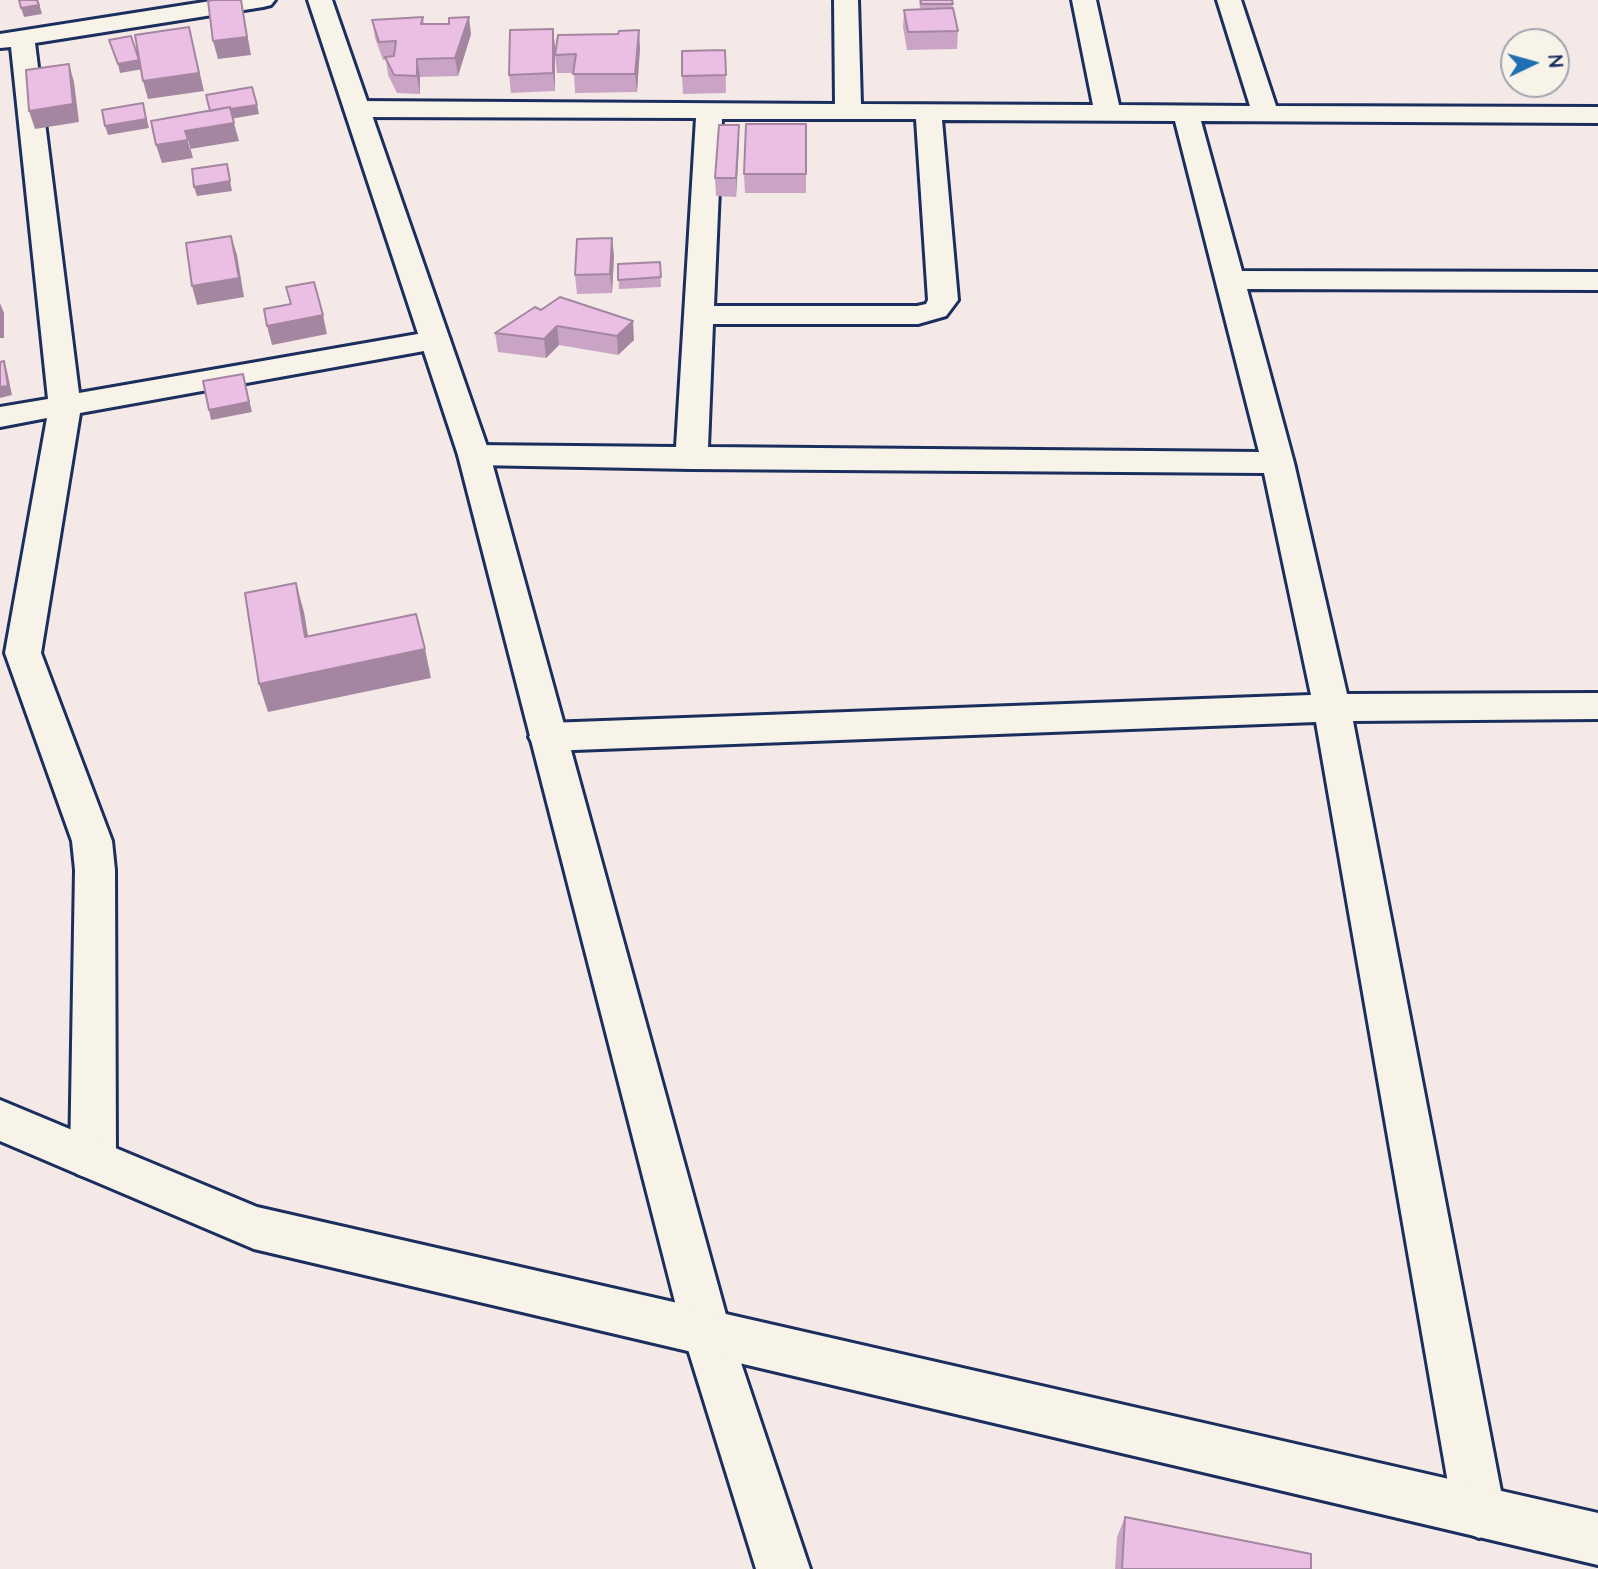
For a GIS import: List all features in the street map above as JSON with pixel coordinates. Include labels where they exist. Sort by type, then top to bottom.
[{"type":"street","points":[[93,1160],[95,870],[92,841],[12,655],[65,406],[21,123],[11,40],[262,0]]},
{"type":"street","points":[[320,0],[474,455],[707,1333],[783,1569]]},
{"type":"street","points":[[846,0],[848,112]]},
{"type":"street","points":[[1084,0],[1108,113]]},
{"type":"street","points":[[1229,0],[1265,113]]},
{"type":"street","points":[[357,109],[1598,115]]},
{"type":"street","points":[[691,459],[709,111]]},
{"type":"street","points":[[698,315],[918,316],[936,310],[943,300],[928,112]]},
{"type":"street","points":[[1186,113],[1278,463],[1332,708],[1479,1512]]},
{"type":"street","points":[[1230,280],[1598,281]]},
{"type":"street","points":[[0,417],[435,340]]},
{"type":"street","points":[[474,455],[1278,463]]},
{"type":"street","points":[[548,737],[1332,708],[1598,706]]},
{"type":"street","points":[[0,1120],[254,1228],[1598,1539]]},
{"type":"building","points":[[19,0],[37,0],[39,5],[21,8]]},
{"type":"building","points":[[241,0],[247,37],[213,41],[208,1]]},
{"type":"building","points":[[921,0],[952,0],[953,4],[921,4]]},
{"type":"building","points":[[953,8],[958,31],[908,32],[904,10]]},
{"type":"building","points":[[423,17],[421,24],[449,24],[449,18],[469,17],[455,58],[417,59],[417,76],[394,75],[385,57],[394,56],[396,41],[379,42],[372,20]]},
{"type":"building","points":[[189,27],[199,73],[143,81],[135,35]]},
{"type":"building","points":[[553,29],[553,73],[509,75],[510,30]]},
{"type":"building","points":[[639,30],[635,74],[573,74],[576,54],[555,55],[558,35],[618,34],[619,31]]},
{"type":"building","points":[[131,36],[139,60],[118,64],[109,40]]},
{"type":"building","points":[[725,50],[726,75],[682,76],[682,51]]},
{"type":"building","points":[[69,64],[73,104],[29,111],[26,70]]},
{"type":"building","points":[[252,87],[257,105],[210,111],[206,95]]},
{"type":"building","points":[[143,103],[146,119],[105,126],[102,110]]},
{"type":"building","points":[[230,107],[234,123],[185,131],[188,140],[156,145],[151,121]]},
{"type":"building","points":[[746,124],[806,124],[806,174],[744,174]]},
{"type":"building","points":[[719,125],[739,125],[736,178],[715,178]]},
{"type":"building","points":[[227,164],[230,181],[194,187],[192,169]]},
{"type":"building","points":[[231,236],[239,278],[192,286],[186,243]]},
{"type":"building","points":[[612,238],[610,274],[575,275],[577,239]]},
{"type":"building","points":[[660,262],[661,277],[618,280],[618,264]]},
{"type":"building","points":[[314,282],[323,315],[267,326],[264,309],[291,304],[286,287]]},
{"type":"building","points":[[560,297],[633,321],[617,336],[557,326],[544,339],[495,333],[535,307],[541,310]]},
{"type":"building","points":[[4,361],[8,386],[0,387],[0,362]]},
{"type":"building","points":[[243,374],[249,402],[209,410],[203,381]]},
{"type":"building","points":[[296,583],[305,637],[416,614],[425,649],[259,684],[245,593]]},
{"type":"building","points":[[1125,1517],[1311,1554],[1311,1569],[1122,1569]]}]
